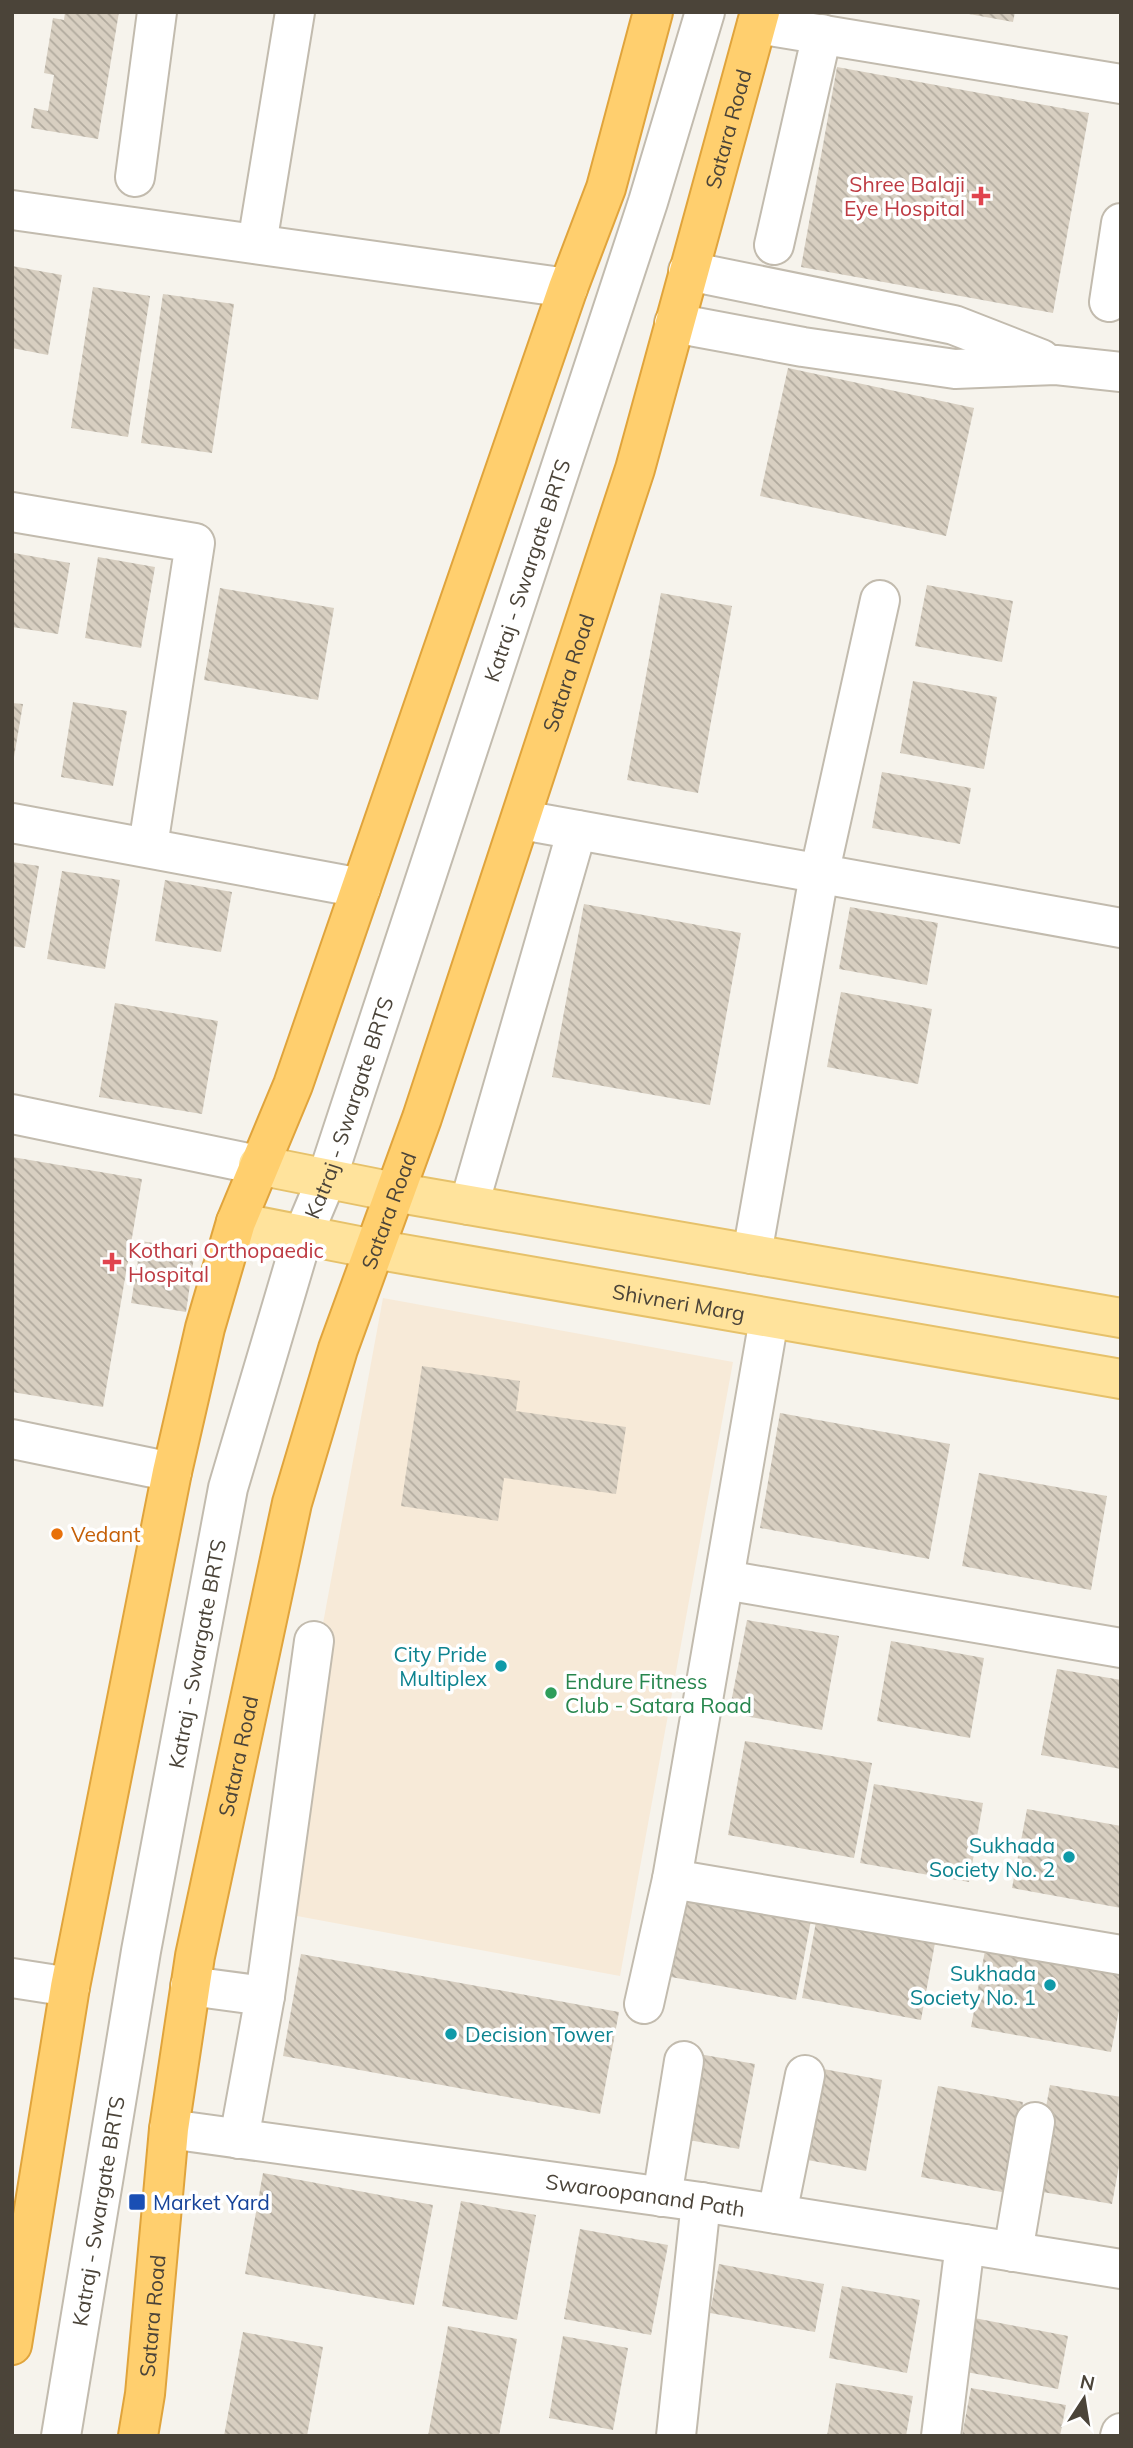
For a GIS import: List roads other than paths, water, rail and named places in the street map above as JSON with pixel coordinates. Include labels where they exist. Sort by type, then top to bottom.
[{"type":"highway","points":[[12,2345],[20,2256],[70,1987],[172,1472],[205,1328],[236,1222],[293,1085],[568,288],[606,188],[653,12]]},
{"type":"highway","name":"Satara Road","points":[[138,2436],[145,2394],[169,2129],[190,1986],[292,1503],[338,1349],[422,1118],[635,469],[759,18]]},
{"type":"main road","points":[[258,1165],[394,1192],[1121,1318]]},
{"type":"main road","name":"Shivneri Marg","points":[[236,1222],[374,1249],[1121,1379]]},
{"type":"street","points":[[135,177],[157,12]]},
{"type":"street","points":[[257,244],[295,12]]},
{"type":"street","name":"Katraj - Swargate BRTS","points":[[61,2436],[141,1951],[228,1488],[303,1235],[327,1178],[649,202],[705,12]]},
{"type":"street","points":[[759,18],[822,34],[1121,84]]},
{"type":"street","points":[[774,245],[822,34]]},
{"type":"street","points":[[12,210],[568,288]]},
{"type":"street","points":[[1109,302],[1121,223]]},
{"type":"street","points":[[688,271],[954,325],[1056,365]]},
{"type":"street","points":[[674,323],[803,347],[955,369],[1056,365],[1121,372]]},
{"type":"street","points":[[12,512],[195,543],[148,846]]},
{"type":"street","points":[[752,1254],[819,874],[880,600]]},
{"type":"street","points":[[522,820],[1121,928]]},
{"type":"street","points":[[12,823],[148,846],[361,888]]},
{"type":"street","points":[[469,1205],[577,830]]},
{"type":"street","points":[[12,1114],[258,1165]]},
{"type":"street","points":[[644,2004],[672,1879],[769,1319]]},
{"type":"street","points":[[12,1439],[172,1472]]},
{"type":"street","points":[[725,1580],[1121,1648]]},
{"type":"street","points":[[239,2139],[265,1996],[314,1641]]},
{"type":"street","points":[[672,1879],[1121,1955]]},
{"type":"street","points":[[12,1978],[70,1987]]},
{"type":"street","points":[[190,1986],[265,1996]]},
{"type":"street","points":[[662,2197],[684,2061]]},
{"type":"street","points":[[777,2214],[805,2076]]},
{"type":"street","points":[[1013,2252],[1035,2122]]},
{"type":"street","name":"Swaroopanand Path","points":[[169,2129],[701,2202],[1121,2269]]},
{"type":"street","points":[[676,2436],[701,2202]]},
{"type":"street","points":[[941,2436],[965,2244]]},
{"type":"place","name":"Shree Balaji Eye Hospital","points":[[981,196]]},
{"type":"place","name":"Kothari Orthopaedic Hospital","points":[[112,1262]]},
{"type":"place","name":"Vedant","points":[[57,1534]]},
{"type":"place","name":"City Pride Multiplex","points":[[501,1666]]},
{"type":"place","name":"Endure Fitness Club - Satara Road","points":[[551,1693]]},
{"type":"place","name":"Sukhada Society No. 2","points":[[1069,1857]]},
{"type":"place","name":"Sukhada Society No. 1","points":[[1050,1985]]},
{"type":"place","name":"Decision Tower","points":[[451,2034]]},
{"type":"place","name":"Market Yard","points":[[137,2202]]}]
